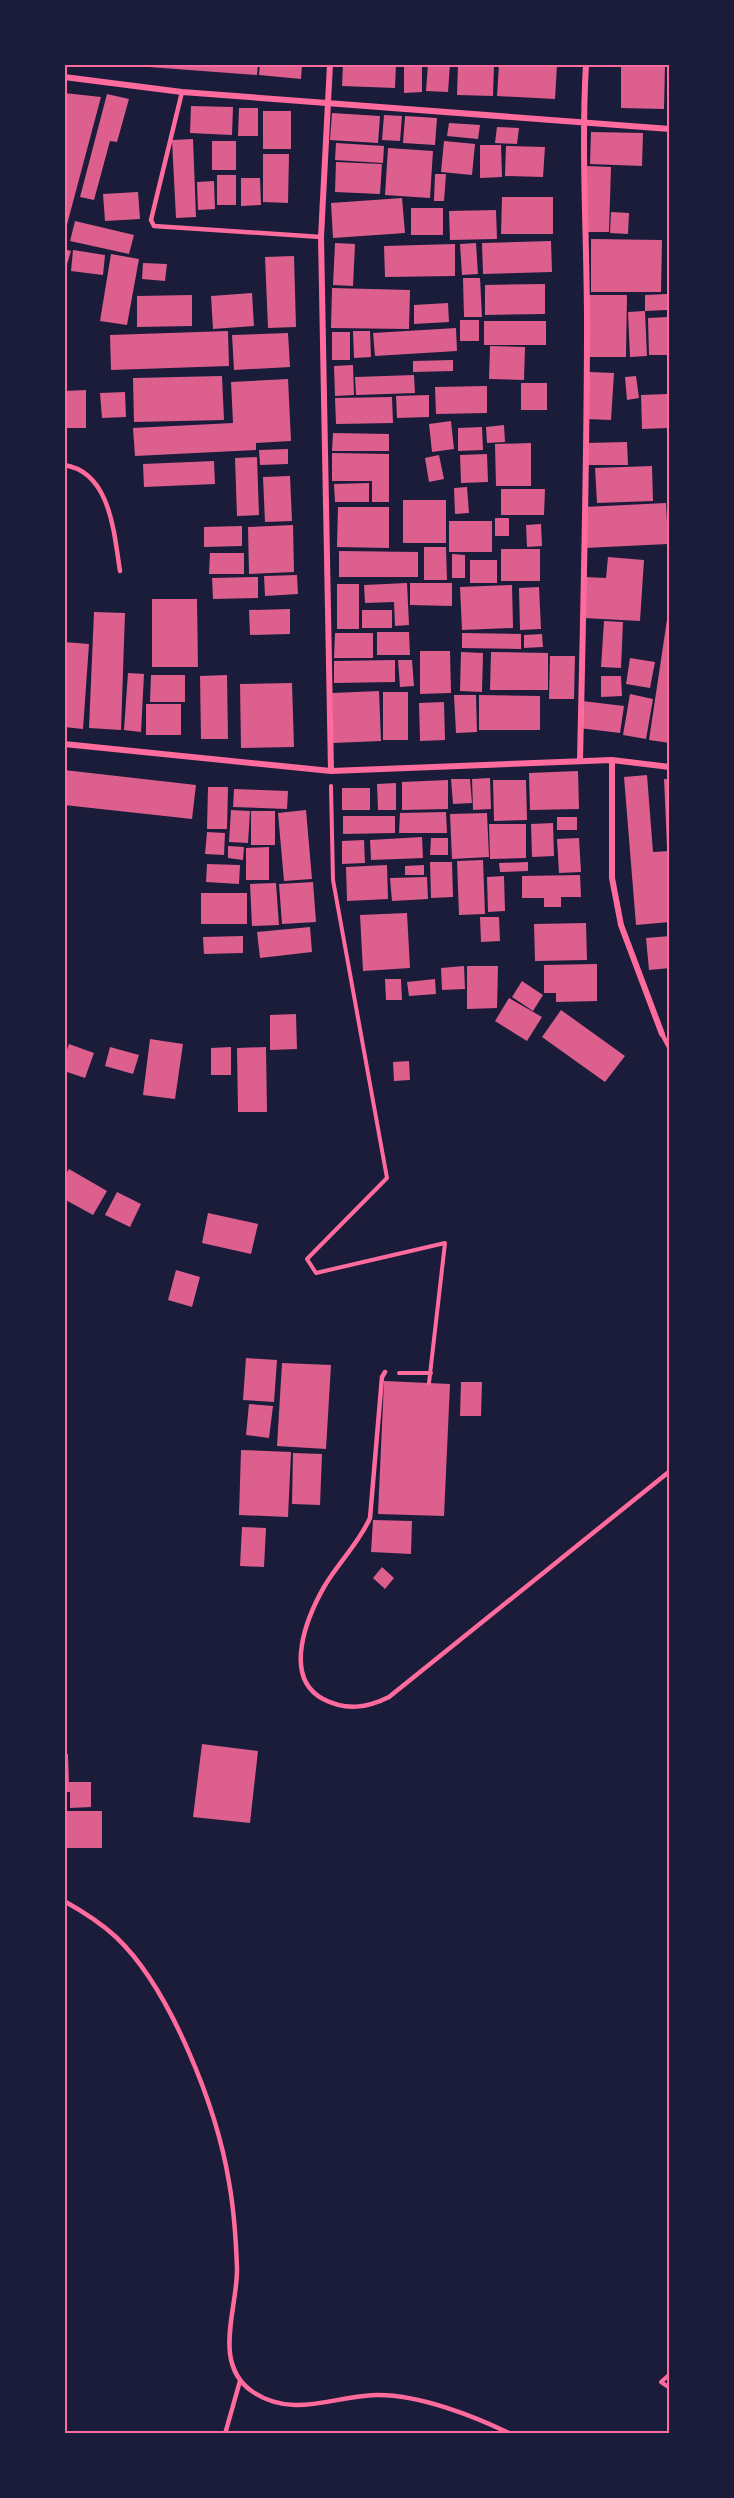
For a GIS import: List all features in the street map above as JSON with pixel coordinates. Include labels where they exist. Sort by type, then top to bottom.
[{"type":"street","points":[[330,64],[321,237],[331,771]]},
{"type":"street","points":[[580,761],[587,419],[587,227],[583,122],[586,64]]},
{"type":"street","points":[[64,77],[182,92],[669,129]]},
{"type":"street","points":[[64,744],[331,771],[612,760],[669,767]]},
{"type":"street","points":[[612,760],[612,878],[621,925],[662,1035]]},
{"type":"lane","points":[[182,92],[151,220],[154,226],[321,237]]},
{"type":"lane","points":[[64,465],[77,468],[94,480],[105,500],[113,525],[120,571]]},
{"type":"lane","points":[[662,1035],[669,1049]]},
{"type":"lane","points":[[385,1372],[382,1377],[370,1518],[361,1536],[324,1587],[310,1617],[301,1647],[300,1663],[309,1687],[319,1697],[332,1704],[361,1707],[376,1704],[389,1697],[669,1471]]},
{"type":"lane","points":[[64,1900],[116,1937],[143,1968],[161,1998],[197,2076],[215,2127],[229,2182],[237,2270],[229,2342],[234,2369],[240,2381],[253,2392],[292,2406],[319,2405],[346,2398],[377,2395],[399,2397],[485,2421],[511,2433]]},
{"type":"lane","points":[[225,2433],[240,2381]]},
{"type":"path","points":[[331,785],[333,880],[387,1178],[307,1259],[316,1273],[445,1243],[429,1383]]},
{"type":"path","points":[[385,1372],[431,1373]]},
{"type":"path","points":[[669,2374],[661,2382],[669,2388]]},
{"type":"building","points":[[149,64],[258,64],[257,75],[149,67]]},
{"type":"building","points":[[260,64],[302,64],[301,79],[259,75]]},
{"type":"building","points":[[343,64],[396,64],[395,88],[342,86]]},
{"type":"building","points":[[404,64],[422,64],[422,92],[404,93]]},
{"type":"building","points":[[428,64],[450,64],[448,92],[426,91]]},
{"type":"building","points":[[458,64],[494,64],[493,96],[457,95]]},
{"type":"building","points":[[499,64],[557,65],[555,99],[497,96]]},
{"type":"building","points":[[621,64],[665,65],[664,109],[621,108]]},
{"type":"building","points":[[64,93],[101,97],[65,232],[66,125]]},
{"type":"building","points":[[107,94],[129,99],[117,142],[110,141],[94,200],[80,197]]},
{"type":"building","points":[[191,106],[233,107],[232,135],[190,133]]},
{"type":"building","points":[[239,108],[258,108],[258,136],[238,136]]},
{"type":"building","points":[[263,111],[291,111],[291,149],[263,149]]},
{"type":"building","points":[[332,113],[380,116],[378,143],[330,140]]},
{"type":"building","points":[[384,115],[402,116],[400,141],[382,140]]},
{"type":"building","points":[[405,116],[437,118],[435,145],[403,143]]},
{"type":"building","points":[[449,123],[480,125],[478,139],[447,136]]},
{"type":"building","points":[[497,127],[519,128],[517,144],[495,143]]},
{"type":"building","points":[[591,132],[643,133],[642,166],[590,164]]},
{"type":"building","points":[[193,139],[196,217],[176,218],[172,140]]},
{"type":"building","points":[[212,141],[236,141],[236,170],[212,170]]},
{"type":"building","points":[[444,141],[475,144],[472,175],[441,172]]},
{"type":"building","points":[[336,143],[384,146],[383,163],[335,160]]},
{"type":"building","points":[[480,145],[501,145],[502,177],[480,178]]},
{"type":"building","points":[[506,146],[545,147],[543,177],[505,176]]},
{"type":"building","points":[[388,148],[433,151],[430,198],[385,195]]},
{"type":"building","points":[[263,154],[289,154],[288,203],[263,202]]},
{"type":"building","points":[[336,162],[382,164],[380,194],[335,192]]},
{"type":"building","points":[[586,166],[611,167],[609,232],[585,232]]},
{"type":"building","points":[[435,174],[446,174],[444,201],[434,201]]},
{"type":"building","points":[[217,175],[236,175],[236,205],[217,205]]},
{"type":"building","points":[[241,178],[260,178],[261,205],[241,206]]},
{"type":"building","points":[[214,181],[215,209],[198,210],[197,182]]},
{"type":"building","points":[[138,192],[140,219],[105,221],[103,194]]},
{"type":"building","points":[[502,197],[553,197],[553,234],[501,234]]},
{"type":"building","points":[[402,198],[405,233],[333,238],[331,203]]},
{"type":"building","points":[[411,208],[443,208],[443,235],[411,235]]},
{"type":"building","points":[[496,210],[497,239],[450,240],[449,211]]},
{"type":"building","points":[[611,212],[629,213],[628,234],[610,233]]},
{"type":"building","points":[[75,221],[134,235],[129,254],[70,241]]},
{"type":"building","points":[[591,239],[662,240],[661,292],[591,292]]},
{"type":"building","points":[[551,241],[552,272],[483,274],[482,243]]},
{"type":"building","points":[[335,243],[355,244],[353,286],[333,285]]},
{"type":"building","points":[[476,243],[478,274],[462,275],[460,244]]},
{"type":"building","points":[[455,244],[455,276],[385,277],[384,246]]},
{"type":"building","points":[[64,249],[71,251],[65,271],[64,271]]},
{"type":"building","points":[[73,250],[105,255],[103,275],[71,271]]},
{"type":"building","points":[[111,254],[139,259],[127,325],[100,321]]},
{"type":"building","points":[[294,256],[296,327],[268,328],[265,257]]},
{"type":"building","points":[[143,263],[167,264],[165,281],[142,279]]},
{"type":"building","points":[[463,278],[480,278],[482,317],[464,317]]},
{"type":"building","points":[[545,284],[545,314],[485,315],[485,285]]},
{"type":"building","points":[[332,288],[410,290],[409,329],[331,328]]},
{"type":"building","points":[[252,293],[254,326],[213,329],[211,296]]},
{"type":"building","points":[[667,294],[667,310],[645,311],[645,295]]},
{"type":"building","points":[[192,295],[192,326],[137,327],[137,296]]},
{"type":"building","points":[[587,295],[627,295],[626,357],[586,357]]},
{"type":"building","points":[[448,303],[449,322],[414,324],[414,305]]},
{"type":"building","points":[[645,311],[647,356],[630,357],[628,312]]},
{"type":"building","points":[[668,317],[669,355],[649,355],[648,318]]},
{"type":"building","points":[[460,320],[479,320],[479,341],[460,341]]},
{"type":"building","points":[[484,321],[546,321],[546,345],[484,345]]},
{"type":"building","points":[[456,328],[457,351],[375,356],[373,333]]},
{"type":"building","points":[[228,331],[229,366],[111,370],[110,335]]},
{"type":"building","points":[[353,331],[370,331],[371,357],[354,358]]},
{"type":"building","points":[[332,332],[350,332],[350,360],[332,360]]},
{"type":"building","points":[[288,333],[290,367],[234,370],[232,335]]},
{"type":"building","points":[[490,346],[525,347],[524,380],[489,379]]},
{"type":"building","points":[[453,360],[453,371],[413,372],[413,361]]},
{"type":"building","points":[[353,365],[354,395],[335,396],[334,366]]},
{"type":"building","points":[[589,372],[614,373],[611,420],[586,419]]},
{"type":"building","points":[[414,375],[415,393],[356,395],[355,377]]},
{"type":"building","points":[[222,376],[224,420],[134,422],[133,378]]},
{"type":"building","points":[[636,376],[639,398],[627,400],[625,377]]},
{"type":"building","points":[[288,379],[291,441],[256,443],[256,450],[135,456],[133,428],[233,423],[231,382]]},
{"type":"building","points":[[521,383],[547,383],[547,410],[521,410]]},
{"type":"building","points":[[487,386],[487,413],[436,414],[435,387]]},
{"type":"building","points":[[86,390],[86,428],[64,428],[64,391]]},
{"type":"building","points":[[125,392],[126,417],[102,418],[100,393]]},
{"type":"building","points":[[667,394],[668,428],[642,429],[641,395]]},
{"type":"building","points":[[429,395],[429,417],[397,418],[396,396]]},
{"type":"building","points":[[392,397],[393,423],[336,424],[335,398]]},
{"type":"building","points":[[451,421],[454,449],[432,452],[429,424]]},
{"type":"building","points":[[504,425],[505,442],[487,443],[486,427]]},
{"type":"building","points":[[482,427],[483,450],[458,451],[458,428]]},
{"type":"building","points":[[333,433],[389,434],[389,451],[332,451]]},
{"type":"building","points":[[627,442],[628,465],[586,465],[586,443]]},
{"type":"building","points":[[531,443],[531,486],[496,486],[495,444]]},
{"type":"building","points":[[288,449],[288,464],[260,465],[259,450]]},
{"type":"building","points":[[332,453],[389,454],[389,502],[372,502],[372,481],[332,481]]},
{"type":"building","points":[[487,454],[488,482],[461,483],[460,455]]},
{"type":"building","points":[[439,455],[444,479],[429,482],[425,458]]},
{"type":"building","points":[[257,457],[259,515],[237,516],[235,458]]},
{"type":"building","points":[[214,461],[215,484],[144,487],[143,464]]},
{"type":"building","points":[[652,466],[653,501],[597,503],[595,468]]},
{"type":"building","points":[[290,476],[292,521],[265,522],[263,477]]},
{"type":"building","points":[[369,483],[369,502],[335,502],[334,484]]},
{"type":"building","points":[[467,487],[469,513],[455,514],[454,488]]},
{"type":"building","points":[[501,489],[545,489],[544,515],[501,515]]},
{"type":"building","points":[[403,500],[446,500],[446,543],[403,543]]},
{"type":"building","points":[[666,503],[668,544],[585,548],[584,507]]},
{"type":"building","points":[[338,507],[389,507],[389,548],[337,547]]},
{"type":"building","points":[[495,518],[509,518],[509,536],[495,536]]},
{"type":"building","points":[[449,521],[492,521],[492,552],[449,552]]},
{"type":"building","points":[[541,524],[542,546],[527,547],[526,525]]},
{"type":"building","points":[[293,525],[294,572],[249,574],[248,527]]},
{"type":"building","points":[[242,526],[242,546],[204,547],[204,527]]},
{"type":"building","points":[[424,547],[446,547],[447,580],[424,580]]},
{"type":"building","points":[[501,549],[540,549],[540,581],[501,581]]},
{"type":"building","points":[[339,551],[418,552],[418,577],[339,577]]},
{"type":"building","points":[[210,553],[244,553],[244,574],[209,574]]},
{"type":"building","points":[[452,554],[465,555],[465,578],[452,578]]},
{"type":"building","points":[[608,557],[644,560],[640,621],[583,618],[585,577],[606,578]]},
{"type":"building","points":[[470,560],[497,560],[497,583],[470,583]]},
{"type":"building","points":[[297,575],[298,594],[265,596],[264,576]]},
{"type":"building","points":[[258,577],[258,598],[213,599],[212,578]]},
{"type":"building","points":[[407,583],[409,625],[395,626],[394,602],[365,603],[364,585]]},
{"type":"building","points":[[410,583],[452,583],[452,606],[410,605]]},
{"type":"building","points":[[337,584],[359,584],[359,629],[337,629]]},
{"type":"building","points":[[512,585],[513,628],[462,630],[460,587]]},
{"type":"building","points":[[539,587],[541,629],[520,630],[519,588]]},
{"type":"building","points":[[152,599],[197,599],[198,667],[152,667]]},
{"type":"building","points":[[290,609],[290,634],[250,635],[249,610]]},
{"type":"building","points":[[362,610],[392,610],[392,628],[362,628]]},
{"type":"building","points":[[94,612],[125,613],[121,730],[89,728]]},
{"type":"building","points":[[668,613],[670,613],[670,743],[649,740]]},
{"type":"building","points":[[604,621],[623,622],[621,668],[601,667]]},
{"type":"building","points":[[377,632],[409,632],[410,655],[377,655]]},
{"type":"building","points":[[335,633],[373,633],[373,658],[334,658]]},
{"type":"building","points":[[462,633],[521,634],[521,649],[462,648]]},
{"type":"building","points":[[542,634],[543,647],[524,648],[524,635]]},
{"type":"building","points":[[64,642],[89,644],[83,729],[64,727]]},
{"type":"building","points":[[420,651],[450,651],[451,693],[420,694]]},
{"type":"building","points":[[461,652],[483,653],[482,692],[460,691]]},
{"type":"building","points":[[491,652],[548,653],[548,690],[490,690]]},
{"type":"building","points":[[550,656],[575,656],[574,699],[549,699]]},
{"type":"building","points":[[630,658],[655,662],[650,688],[626,684]]},
{"type":"building","points":[[395,660],[395,682],[334,683],[334,661]]},
{"type":"building","points":[[398,660],[412,660],[414,686],[400,687]]},
{"type":"building","points":[[128,673],[144,674],[141,732],[124,730]]},
{"type":"building","points":[[151,675],[185,675],[185,702],[150,702]]},
{"type":"building","points":[[227,675],[228,739],[201,739],[200,676]]},
{"type":"building","points":[[601,676],[621,676],[622,696],[601,697]]},
{"type":"building","points":[[292,683],[294,747],[241,748],[240,684]]},
{"type":"building","points":[[379,691],[381,741],[333,743],[332,693]]},
{"type":"building","points":[[383,692],[408,692],[408,740],[383,740]]},
{"type":"building","points":[[630,694],[653,699],[646,739],[623,735]]},
{"type":"building","points":[[454,695],[476,695],[477,732],[456,733]]},
{"type":"building","points":[[479,695],[540,696],[540,730],[479,730]]},
{"type":"building","points":[[582,701],[624,706],[620,733],[579,728]]},
{"type":"building","points":[[444,702],[445,740],[420,741],[419,703]]},
{"type":"building","points":[[146,704],[181,704],[181,735],[146,735]]},
{"type":"building","points":[[64,770],[196,785],[192,819],[64,805]]},
{"type":"building","points":[[578,771],[579,809],[530,810],[529,773]]},
{"type":"building","points":[[647,775],[653,852],[670,851],[670,922],[636,925],[624,777]]},
{"type":"building","points":[[490,778],[491,809],[473,810],[472,779]]},
{"type":"building","points":[[451,779],[470,779],[472,803],[453,804]]},
{"type":"building","points":[[664,779],[670,779],[670,847],[667,847]]},
{"type":"building","points":[[448,780],[448,809],[402,810],[402,782]]},
{"type":"building","points":[[493,780],[526,780],[527,820],[494,821]]},
{"type":"building","points":[[396,783],[396,810],[378,810],[377,784]]},
{"type":"building","points":[[208,787],[228,787],[227,829],[207,829]]},
{"type":"building","points":[[342,788],[370,788],[370,810],[342,810]]},
{"type":"building","points":[[234,789],[288,791],[287,809],[233,807]]},
{"type":"building","points":[[231,810],[250,811],[248,843],[229,842]]},
{"type":"building","points":[[306,810],[312,879],[284,881],[278,813]]},
{"type":"building","points":[[251,811],[275,811],[275,845],[251,845]]},
{"type":"building","points":[[446,812],[447,833],[399,833],[400,813]]},
{"type":"building","points":[[487,813],[489,857],[452,859],[450,814]]},
{"type":"building","points":[[343,816],[395,816],[395,833],[343,834]]},
{"type":"building","points":[[557,817],[577,817],[577,830],[557,830]]},
{"type":"building","points":[[553,823],[554,856],[532,857],[531,824]]},
{"type":"building","points":[[489,824],[526,824],[526,858],[490,859]]},
{"type":"building","points":[[207,832],[225,833],[224,855],[205,854]]},
{"type":"building","points":[[422,837],[423,858],[371,860],[370,840]]},
{"type":"building","points":[[431,838],[448,838],[448,855],[430,855]]},
{"type":"building","points":[[579,838],[581,872],[559,873],[557,839]]},
{"type":"building","points":[[364,840],[365,863],[342,864],[342,841]]},
{"type":"building","points":[[228,846],[244,847],[243,860],[228,858]]},
{"type":"building","points":[[269,847],[269,880],[246,880],[246,848]]},
{"type":"building","points":[[483,860],[485,914],[459,915],[457,861]]},
{"type":"building","points":[[430,862],[452,862],[453,897],[431,898]]},
{"type":"building","points":[[528,862],[528,871],[500,872],[499,863]]},
{"type":"building","points":[[207,864],[240,865],[239,884],[206,882]]},
{"type":"building","points":[[387,865],[388,899],[347,901],[346,867]]},
{"type":"building","points":[[424,865],[424,875],[405,875],[405,866]]},
{"type":"building","points":[[580,875],[581,897],[561,897],[561,907],[544,907],[544,898],[522,898],[522,876]]},
{"type":"building","points":[[504,876],[505,911],[488,912],[487,877]]},
{"type":"building","points":[[427,877],[428,899],[392,901],[390,878]]},
{"type":"building","points":[[313,882],[316,922],[282,924],[279,884]]},
{"type":"building","points":[[276,883],[279,925],[252,926],[250,884]]},
{"type":"building","points":[[201,893],[247,893],[247,924],[201,924]]},
{"type":"building","points":[[407,913],[410,968],[363,971],[360,915]]},
{"type":"building","points":[[480,917],[499,917],[500,941],[481,942]]},
{"type":"building","points":[[586,923],[587,960],[535,961],[534,924]]},
{"type":"building","points":[[310,927],[312,952],[260,958],[257,932]]},
{"type":"building","points":[[243,936],[243,953],[204,954],[203,937]]},
{"type":"building","points":[[670,936],[670,968],[649,970],[646,938]]},
{"type":"building","points":[[597,964],[597,1001],[556,1002],[556,993],[544,993],[544,965]]},
{"type":"building","points":[[464,966],[465,989],[442,990],[441,968]]},
{"type":"building","points":[[467,966],[498,966],[497,1008],[467,1009]]},
{"type":"building","points":[[385,979],[401,979],[402,1000],[386,1000]]},
{"type":"building","points":[[435,979],[436,994],[409,996],[407,982]]},
{"type":"building","points":[[522,981],[543,995],[533,1011],[512,997]]},
{"type":"building","points":[[509,998],[542,1017],[527,1041],[495,1021]]},
{"type":"building","points":[[561,1010],[625,1056],[605,1082],[542,1037]]},
{"type":"building","points":[[296,1014],[297,1049],[270,1050],[270,1015]]},
{"type":"building","points":[[150,1039],[183,1044],[175,1099],[143,1095]]},
{"type":"building","points":[[69,1044],[94,1053],[85,1078],[64,1071],[64,1058]]},
{"type":"building","points":[[110,1047],[139,1055],[133,1074],[105,1066]]},
{"type":"building","points":[[231,1047],[231,1075],[211,1075],[211,1048]]},
{"type":"building","points":[[266,1047],[267,1112],[238,1112],[237,1048]]},
{"type":"building","points":[[409,1061],[410,1080],[394,1081],[393,1062]]},
{"type":"building","points":[[69,1169],[107,1191],[93,1215],[64,1199],[64,1177]]},
{"type":"building","points":[[117,1192],[141,1204],[130,1227],[105,1215]]},
{"type":"building","points":[[208,1213],[258,1224],[251,1254],[202,1243]]},
{"type":"building","points":[[176,1270],[200,1277],[192,1307],[168,1300]]},
{"type":"building","points":[[246,1358],[277,1360],[274,1402],[243,1400]]},
{"type":"building","points":[[282,1363],[331,1365],[326,1449],[277,1446]]},
{"type":"building","points":[[384,1381],[450,1384],[444,1516],[378,1514]]},
{"type":"building","points":[[461,1382],[482,1382],[481,1416],[460,1416]]},
{"type":"building","points":[[249,1404],[273,1406],[269,1438],[246,1435]]},
{"type":"building","points":[[241,1450],[291,1452],[288,1517],[239,1515]]},
{"type":"building","points":[[293,1453],[322,1454],[320,1505],[292,1504]]},
{"type":"building","points":[[373,1520],[412,1521],[411,1554],[371,1552]]},
{"type":"building","points":[[242,1527],[266,1528],[264,1567],[240,1566]]},
{"type":"building","points":[[382,1567],[394,1578],[385,1589],[373,1578]]},
{"type":"building","points":[[202,1744],[258,1751],[250,1823],[193,1817]]},
{"type":"building","points":[[64,1754],[68,1754],[69,1782],[91,1782],[91,1807],[70,1808],[70,1792],[64,1792]]},
{"type":"building","points":[[64,1796],[67,1796],[67,1811],[102,1811],[102,1848],[64,1848]]}]
